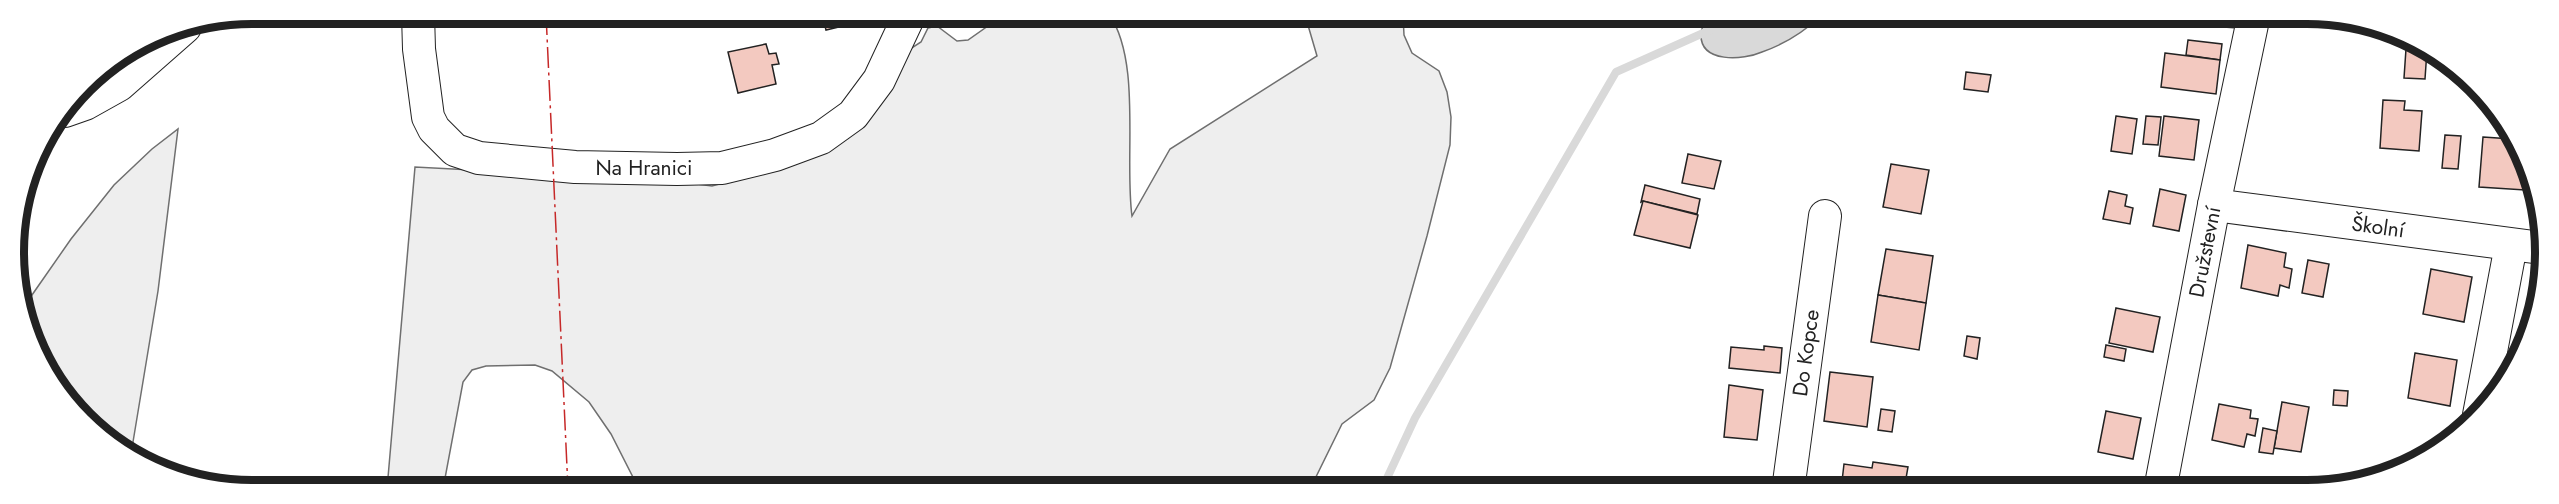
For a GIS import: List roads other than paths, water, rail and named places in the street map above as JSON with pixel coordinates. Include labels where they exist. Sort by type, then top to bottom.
[{"type":"street","name":"Na Hranici","points":[[418,24],[419,50],[428,117],[434,129],[455,150],[479,159],[575,167],[677,168],[722,168],[775,155],[821,138],[853,115],[879,81],[905,24]]},
{"type":"street","name":"Družstevní","points":[[2162,480],[2214,205],[2252,24]]},
{"type":"street","points":[[76,107],[120,86],[173,38]]},
{"type":"street","name":"Školní","points":[[2214,205],[2526,246]]},
{"type":"street","name":"Do Kopce","points":[[1789,480],[1825,216]]},
{"type":"street","points":[[2485,394],[2526,246]]},
{"type":"waterway","points":[[1386,480],[1415,418],[1616,72],[1710,30]]}]
